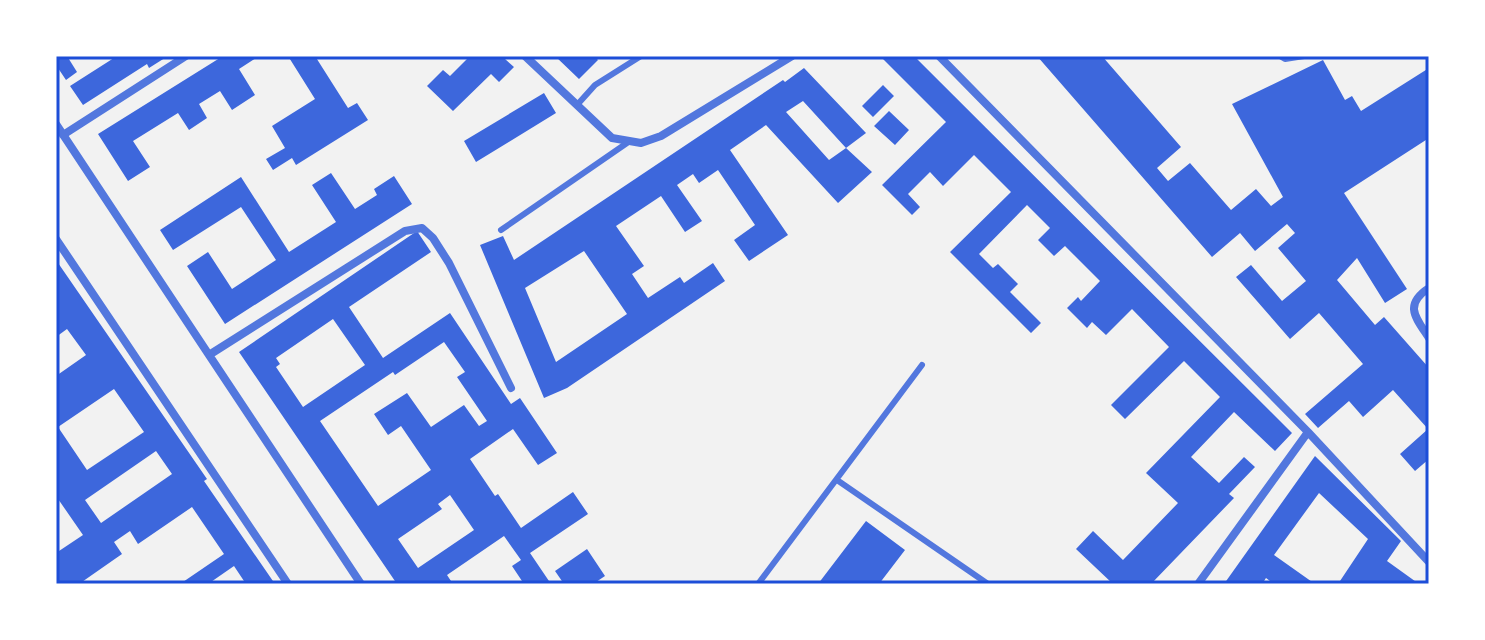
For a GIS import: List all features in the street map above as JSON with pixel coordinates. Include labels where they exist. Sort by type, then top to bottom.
[{"type":"street","points":[[63,135],[186,56]]},
{"type":"street","points":[[525,56],[612,138],[627,143],[641,143],[661,136],[792,56]]},
{"type":"street","points":[[939,56],[1308,432],[1429,562]]},
{"type":"street","points":[[56,124],[361,584]]},
{"type":"street","points":[[209,355],[405,231],[422,228],[433,238],[449,263],[511,388]]},
{"type":"street","points":[[56,239],[288,584]]},
{"type":"street","points":[[1429,288],[1419,295],[1414,308],[1415,316],[1429,338]]},
{"type":"street","points":[[1198,584],[1308,432]]},
{"type":"lane","points":[[577,105],[595,85],[641,56]]},
{"type":"lane","points":[[1280,56],[1285,59],[1304,56]]},
{"type":"lane","points":[[501,230],[627,143]]},
{"type":"lane","points":[[758,584],[922,365]]},
{"type":"lane","points":[[837,480],[988,584]]},
{"type":"building","points":[[56,56],[67,56],[77,72],[66,80],[56,65]]},
{"type":"building","points":[[117,56],[168,56],[149,68],[147,64],[83,105],[70,86]]},
{"type":"building","points":[[223,56],[259,56],[239,69],[255,95],[232,110],[220,91],[199,104],[207,118],[189,130],[178,113],[133,141],[150,167],[128,181],[98,134]]},
{"type":"building","points":[[288,56],[315,56],[348,108],[357,103],[368,120],[296,165],[292,158],[273,170],[266,159],[285,148],[272,126],[315,99]]},
{"type":"building","points":[[470,56],[508,56],[505,59],[514,67],[499,82],[491,74],[453,111],[427,86],[443,70],[450,76]]},
{"type":"building","points":[[555,56],[594,56],[598,60],[579,79]]},
{"type":"building","points":[[880,56],[914,56],[1292,433],[1275,451],[1234,412],[1191,457],[1219,483],[1244,457],[1255,467],[1229,494],[1234,498],[1151,584],[1113,584],[1076,549],[1093,531],[1123,560],[1178,503],[1146,473],[1220,397],[1184,361],[1125,419],[1111,405],[1169,347],[1132,309],[1106,335],[1092,322],[1087,328],[1067,308],[1078,297],[1081,301],[1100,281],[1065,246],[1054,256],[1038,240],[1050,228],[1027,205],[979,254],[993,268],[998,264],[1018,284],[1010,292],[1041,323],[1031,333],[950,252],[1011,192],[974,155],[943,186],[930,172],[908,194],[920,207],[912,215],[882,185],[946,122]]},
{"type":"building","points":[[1037,56],[1102,56],[1181,147],[1157,168],[1168,181],[1190,163],[1231,210],[1256,189],[1271,206],[1283,197],[1232,104],[1323,60],[1345,100],[1352,96],[1361,111],[1429,68],[1429,138],[1344,193],[1407,289],[1385,303],[1357,258],[1337,280],[1375,325],[1384,317],[1429,368],[1429,459],[1415,471],[1400,454],[1428,429],[1393,390],[1363,417],[1349,401],[1318,428],[1305,414],[1363,364],[1319,313],[1290,339],[1236,277],[1251,265],[1282,301],[1306,281],[1278,248],[1295,233],[1287,224],[1255,251],[1240,233],[1212,257]]},
{"type":"building","points":[[804,68],[866,133],[846,148],[872,172],[838,203],[766,125],[730,150],[788,235],[749,261],[734,240],[755,225],[718,170],[699,183],[693,174],[677,185],[702,221],[685,232],[661,196],[616,226],[644,266],[632,274],[648,298],[680,277],[684,283],[713,263],[725,281],[567,388],[544,398],[480,245],[503,236],[514,260],[783,80],[785,82]],"holes":[[[803,101],[846,148],[829,160],[786,112]],[[584,251],[627,314],[556,362],[525,288]]]},
{"type":"building","points":[[883,85],[894,96],[873,117],[862,106]]},
{"type":"building","points":[[544,93],[556,113],[476,162],[464,141]]},
{"type":"building","points":[[889,111],[909,130],[895,145],[874,126]]},
{"type":"building","points":[[331,173],[355,209],[377,195],[374,189],[394,176],[412,204],[225,324],[187,266],[208,252],[232,289],[276,260],[241,207],[173,250],[160,230],[241,177],[289,252],[336,222],[312,185]]},
{"type":"building","points":[[417,231],[431,252],[349,307],[383,358],[450,313],[511,404],[520,398],[557,453],[538,465],[513,429],[470,459],[521,528],[573,492],[588,514],[530,553],[551,584],[524,584],[512,566],[521,560],[504,536],[447,575],[453,584],[397,584],[239,352]],"holes":[[[333,319],[365,365],[303,407],[276,367],[280,364],[276,358]],[[444,342],[465,372],[457,377],[487,421],[479,426],[464,405],[431,427],[407,393],[374,414],[388,435],[401,426],[431,470],[378,506],[320,421],[393,372],[395,375]],[[450,495],[474,530],[418,568],[398,539],[442,509],[438,504]]]},
{"type":"building","points":[[56,260],[207,479],[204,481],[275,584],[246,584],[234,566],[208,584],[180,584],[224,554],[192,507],[138,544],[130,531],[114,542],[122,554],[79,584],[56,584],[56,553],[83,535],[56,496],[56,376],[86,355],[67,329],[56,337]],"holes":[[[114,389],[144,432],[87,470],[58,427]],[[156,451],[172,474],[101,523],[85,500]]]},
{"type":"building","points":[[1315,456],[1401,541],[1387,561],[1419,584],[1338,584],[1368,539],[1319,493],[1274,555],[1315,584],[1274,584],[1266,578],[1262,584],[1224,584]]},
{"type":"building","points":[[866,521],[905,550],[879,584],[818,584]]},
{"type":"building","points":[[587,549],[605,576],[593,584],[564,584],[555,571]]}]
